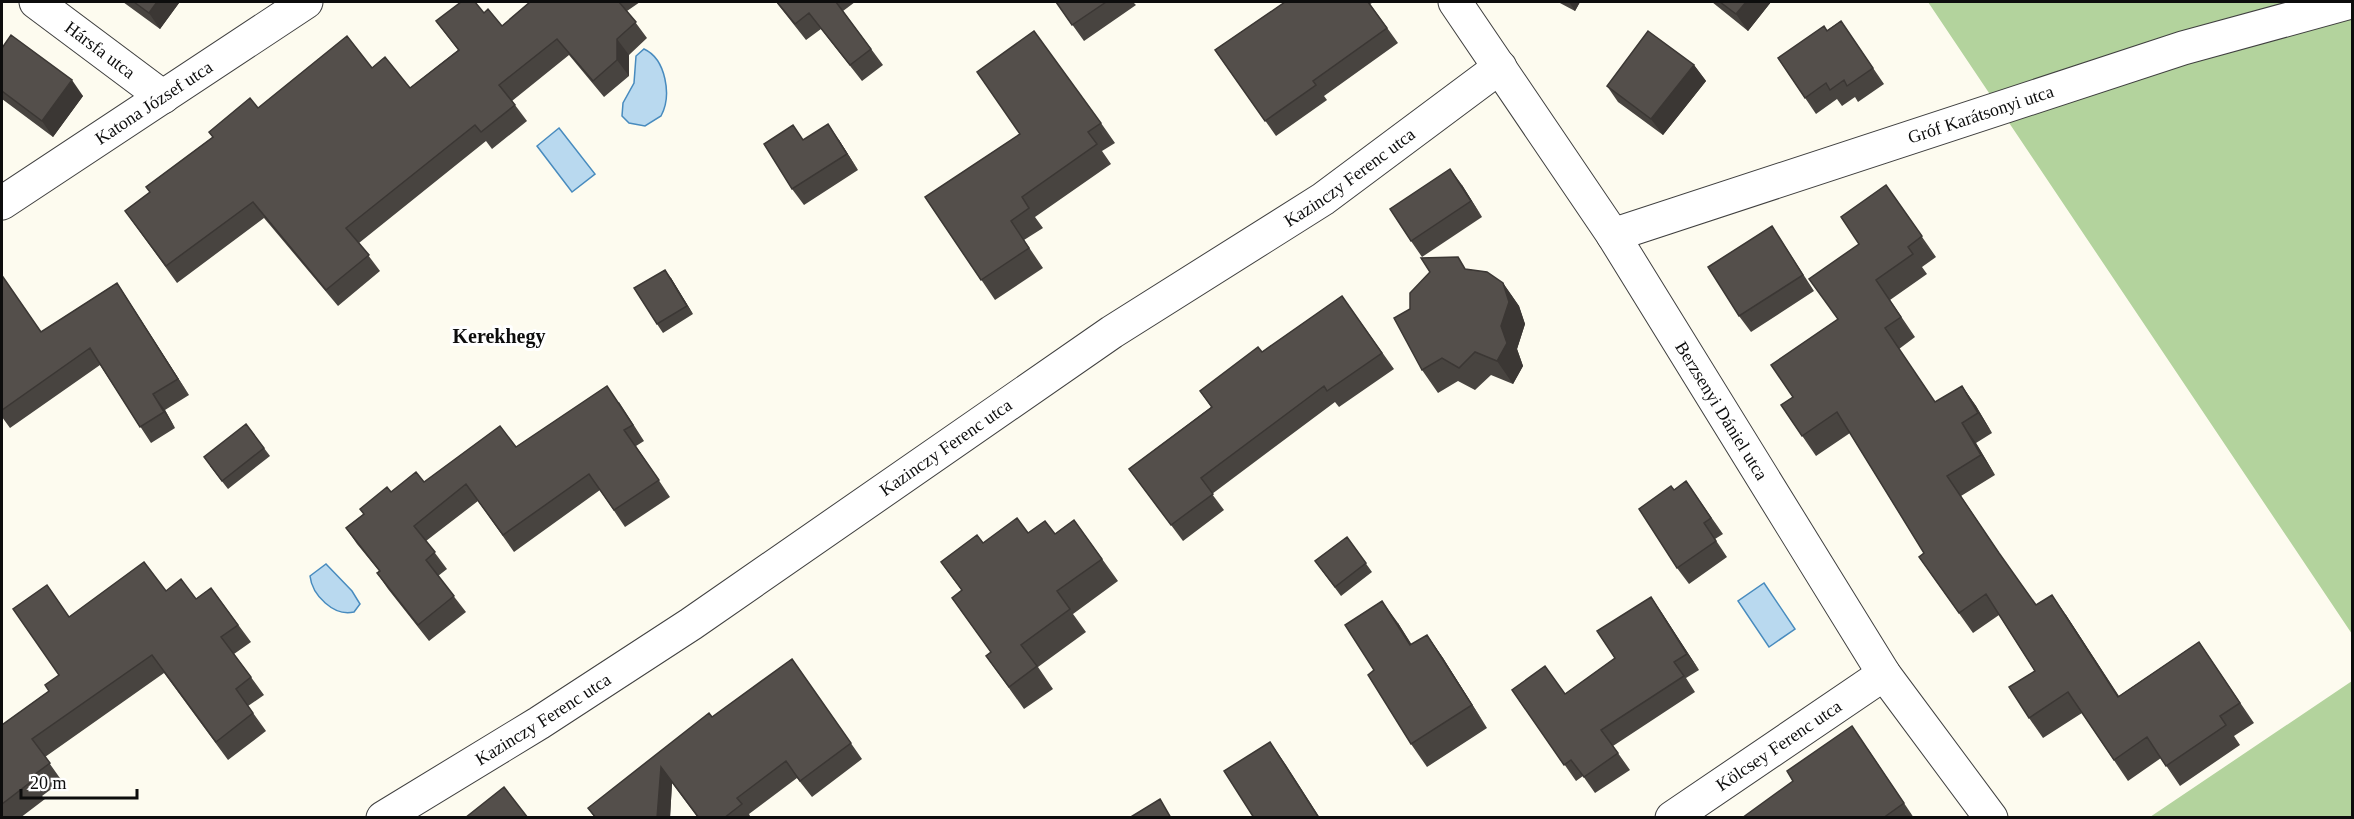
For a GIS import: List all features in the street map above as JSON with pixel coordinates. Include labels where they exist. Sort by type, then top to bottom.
[{"type":"street","name":"Hársfa utca","points":[[36,2],[163,97]]},
{"type":"street","name":"Katona József utca","points":[[2,203],[306,2]]},
{"type":"street","name":"Berzsenyi Dániel utca","points":[[1455,2],[1613,235],[1884,674],[1990,818]]},
{"type":"street","name":"Gróf Karátsonyi utca","points":[[1613,235],[2183,48],[2350,2]]},
{"type":"street","name":"Kazinczy Ferenc utca","points":[[383,818],[539,723],[672,636],[1112,332],[1323,199],[1500,67]]},
{"type":"street","name":"Kölcsey Ferenc utca","points":[[1672,818],[1884,674]]},
{"type":"green space","points":[[1928,2],[2352,2],[2352,634]]},
{"type":"green space","points":[[2352,681],[2352,817],[2150,817]]},
{"type":"water","points":[[644,49],[651,54],[662,69],[666,89],[661,116],[645,126],[629,123],[622,116],[623,103],[634,83],[636,56]]},
{"type":"water","points":[[559,128],[595,174],[572,192],[537,146]]},
{"type":"water","points":[[326,564],[352,591],[360,604],[354,612],[346,613],[332,608],[315,590],[310,576]]},
{"type":"water","points":[[1764,583],[1795,629],[1769,647],[1738,601]]},
{"type":"building","points":[[134,2],[157,2],[149,13]]},
{"type":"building","points":[[461,2],[475,2],[484,13],[488,9],[502,26],[530,2],[619,2],[636,22],[617,39],[617,60],[593,81],[557,39],[499,85],[515,105],[481,132],[475,125],[346,228],[369,255],[326,290],[253,202],[166,266],[125,211],[150,192],[146,187],[213,137],[209,132],[250,98],[258,108],[347,36],[372,68],[385,57],[410,88],[459,50],[436,21]]},
{"type":"building","points":[[777,2],[836,2],[871,49],[850,65],[809,13],[795,24]]},
{"type":"building","points":[[1056,2],[1106,2],[1072,25]]},
{"type":"building","points":[[1285,2],[1368,2],[1387,28],[1313,81],[1316,85],[1265,121],[1215,50]]},
{"type":"building","points":[[1720,2],[1746,2],[1736,14]]},
{"type":"building","points":[[1841,21],[1873,68],[1847,86],[1844,80],[1830,90],[1826,83],[1805,98],[1778,58],[1824,26],[1827,31]]},
{"type":"building","points":[[1034,31],[1101,123],[1088,132],[1097,144],[1022,197],[1029,208],[1011,221],[1029,248],[981,280],[925,197],[1020,134],[977,72]]},
{"type":"building","points":[[1648,31],[1694,65],[1651,119],[1607,86]]},
{"type":"building","points":[[11,35],[72,80],[42,121],[2,91],[2,48]]},
{"type":"building","points":[[828,124],[847,154],[792,189],[764,144],[793,125],[803,140]]},
{"type":"building","points":[[1450,169],[1471,201],[1411,241],[1390,209]]},
{"type":"building","points":[[1886,185],[1922,236],[1908,247],[1913,254],[1876,280],[1901,317],[1885,328],[1935,402],[1962,386],[1978,413],[1962,423],[1981,455],[1947,476],[1999,553],[2036,605],[2052,595],[2118,697],[2199,642],[2240,703],[2220,716],[2226,725],[2166,766],[2147,737],[2114,760],[2068,692],[2029,718],[2009,687],[2035,671],[1986,594],[1959,613],[1919,557],[1924,553],[1837,412],[1802,436],[1781,405],[1793,397],[1771,365],[1838,319],[1809,279],[1859,244],[1841,217]]},
{"type":"building","points":[[1772,226],[1803,275],[1739,316],[1708,267]]},
{"type":"building","points":[[1458,257],[1465,269],[1487,272],[1503,283],[1509,302],[1501,326],[1507,343],[1497,361],[1475,352],[1459,368],[1442,358],[1422,370],[1394,318],[1410,309],[1410,293],[1430,272],[1421,258]]},
{"type":"building","points":[[665,270],[687,306],[657,324],[634,288]]},
{"type":"building","points":[[3,277],[41,332],[117,283],[178,379],[153,394],[164,412],[140,427],[90,348],[2,410]]},
{"type":"building","points":[[1342,296],[1382,353],[1327,391],[1324,386],[1201,478],[1213,494],[1171,525],[1129,469],[1212,407],[1200,391],[1258,347],[1262,352]]},
{"type":"building","points":[[607,386],[633,425],[624,430],[659,480],[614,510],[589,474],[503,535],[466,484],[414,526],[435,552],[426,560],[454,596],[418,625],[377,573],[380,571],[346,528],[364,514],[360,509],[387,487],[391,492],[416,472],[424,482],[500,426],[516,447]]},
{"type":"building","points":[[246,424],[264,448],[222,481],[204,457]]},
{"type":"building","points":[[1686,481],[1711,518],[1704,523],[1716,541],[1677,568],[1639,509],[1671,486],[1674,490]]},
{"type":"building","points":[[1017,518],[1028,533],[1045,521],[1055,534],[1074,520],[1102,559],[1057,591],[1070,609],[1021,645],[1037,666],[1009,687],[986,656],[991,652],[952,598],[962,590],[941,562],[977,535],[983,543]]},
{"type":"building","points":[[1347,537],[1366,563],[1335,587],[1315,561]]},
{"type":"building","points":[[144,562],[166,591],[181,579],[196,599],[211,588],[238,625],[221,637],[251,677],[236,689],[253,713],[216,742],[152,655],[32,739],[50,763],[30,778],[32,781],[2,804],[2,725],[49,691],[45,685],[59,675],[13,609],[47,585],[69,617]]},
{"type":"building","points":[[1651,597],[1687,654],[1674,662],[1684,676],[1601,730],[1618,753],[1584,777],[1571,760],[1564,765],[1512,690],[1545,666],[1565,694],[1615,658],[1597,631]]},
{"type":"building","points":[[1382,601],[1410,645],[1427,635],[1472,705],[1411,744],[1368,675],[1374,670],[1345,625]]},
{"type":"building","points":[[792,659],[851,743],[800,781],[786,761],[737,798],[742,804],[724,818],[699,818],[661,767],[657,818],[596,818],[588,808],[709,713],[712,717]]},
{"type":"building","points":[[1852,726],[1904,803],[1883,818],[1742,818],[1793,781],[1787,771]]},
{"type":"building","points":[[1270,742],[1319,818],[1254,818],[1224,771]]},
{"type":"building","points":[[504,787],[528,818],[465,818]]},
{"type":"building","points":[[1160,799],[1171,818],[1129,818]]},
{"type":"district","name":"Kerekhegy","points":[[499,336]]}]
